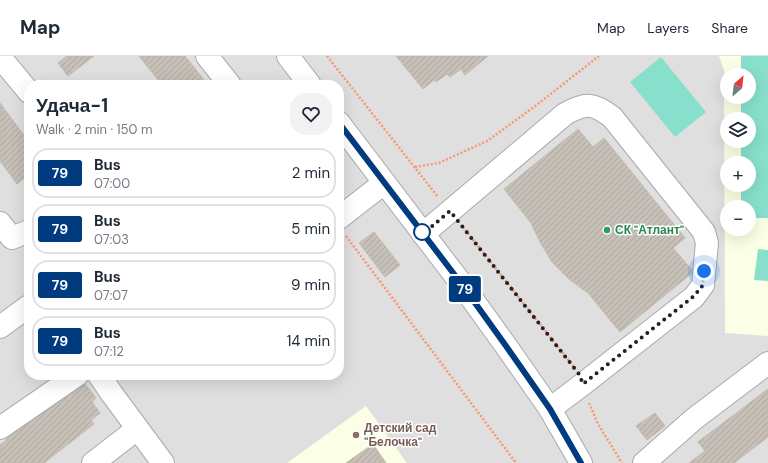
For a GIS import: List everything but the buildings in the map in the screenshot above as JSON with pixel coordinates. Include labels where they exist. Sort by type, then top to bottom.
[{"type":"street","points":[[207,56],[226,80]]},
{"type":"street","points":[[288,56],[303,80]]},
{"type":"street","points":[[0,57],[24,86]]},
{"type":"street","points":[[423,234],[565,114],[577,107],[587,105],[600,108],[612,117],[704,232],[707,243],[703,285],[694,296],[550,409]]},
{"type":"street","points":[[344,130],[460,282],[550,409],[581,463]]},
{"type":"street","points":[[344,222],[384,183]]},
{"type":"street","points":[[0,223],[12,238],[24,233]]},
{"type":"street","points":[[0,327],[24,310]]},
{"type":"street","points":[[644,463],[694,419],[768,362]]},
{"type":"street","points":[[0,428],[70,380]]},
{"type":"street","points":[[102,380],[163,463]]},
{"type":"street","points":[[94,463],[137,429]]},
{"type":"path","points":[[327,56],[579,374],[592,412],[622,463]]},
{"type":"path","points":[[415,167],[439,163],[487,141],[534,107],[599,56]]},
{"type":"path","points":[[344,229],[516,463]]},
{"type":"shaded area","points":[[0,56],[768,56],[768,463],[0,463]]},
{"type":"shaded area","points":[[719,56],[768,56],[768,336],[725,333],[725,236],[756,236],[756,200],[724,200],[724,192],[756,192],[756,156],[724,156],[724,148],[756,148],[756,112],[724,112],[724,104],[756,104],[756,68],[723,68]]},
{"type":"shaded area","name":"Детский сад \"Белочка\"","points":[[366,406],[407,463],[287,463]]},
{"type":"green space","points":[[741,56],[768,56],[768,218],[756,218],[756,200],[741,200],[741,192],[756,192],[756,156],[741,156],[741,148],[756,148],[756,112],[741,112],[741,104],[756,104],[756,68],[741,68]]},
{"type":"green space","points":[[661,57],[706,112],[675,137],[630,82]]},
{"type":"green space","points":[[758,249],[768,250],[768,281],[754,280]]},
{"type":"bus line","name":"79","points":[[344,130],[460,282],[506,346],[550,409],[581,463]]},
{"type":"place","name":"СК \"Атлант\"","points":[[607,230]]},
{"type":"place","name":"Детский сад \"Белочка\"","points":[[356,435]]},
{"type":"route","points":[[422,232],[423,234],[450,211],[579,374],[583,384],[694,296],[703,285],[704,271]]}]
